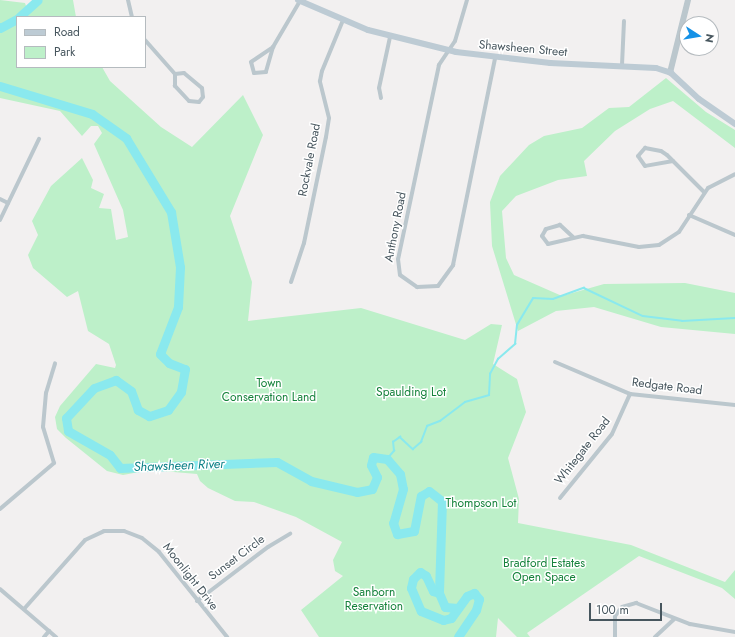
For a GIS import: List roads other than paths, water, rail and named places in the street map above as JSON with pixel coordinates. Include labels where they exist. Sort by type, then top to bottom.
[{"type":"main road","name":"Shawsheen Street","points":[[299,0],[342,20],[390,36],[447,51],[495,58],[622,65],[670,73]]},
{"type":"main road","points":[[670,73],[699,99],[735,124]]},
{"type":"street","points":[[128,0],[132,16]]},
{"type":"street","points":[[273,47],[253,59],[250,65],[254,73],[260,74],[267,69],[273,47],[299,0]]},
{"type":"street","points":[[447,51],[455,41],[467,0]]},
{"type":"street","points":[[670,73],[688,0]]},
{"type":"street","name":"Rockvale Road","points":[[291,282],[304,242],[329,118],[320,81],[322,71],[342,20]]},
{"type":"street","points":[[622,65],[624,21]]},
{"type":"street","points":[[381,98],[379,88],[390,36]]},
{"type":"street","points":[[146,41],[175,74]]},
{"type":"street","name":"Anthony Road","points":[[447,51],[439,65],[398,259],[405,282],[424,289],[444,281],[453,265],[495,58]]},
{"type":"street","points":[[184,73],[194,80],[202,88],[202,100],[189,101],[183,95],[173,79],[175,74],[184,73]]},
{"type":"street","points":[[0,220],[40,139]]},
{"type":"street","points":[[673,161],[647,167],[640,163],[638,156],[642,150],[649,148],[661,151],[673,161],[704,192]]},
{"type":"street","points":[[573,237],[560,225],[546,229],[542,236],[548,244],[573,237],[595,237],[639,247],[654,247],[676,235],[704,192],[718,180],[735,174]]},
{"type":"street","points":[[0,199],[8,203]]},
{"type":"street","points":[[689,215],[735,235]]},
{"type":"street","name":"Redgate Road","points":[[555,362],[630,394],[735,405]]},
{"type":"street","points":[[0,509],[53,466],[55,459],[43,427],[46,393],[55,363]]},
{"type":"street","name":"Whitegate Road","points":[[560,498],[612,434],[630,394]]},
{"type":"street","name":"Moonlight Drive","points":[[24,609],[82,542],[111,530],[128,532],[150,544],[228,637]]},
{"type":"street","name":"Sunset Circle","points":[[197,601],[268,547],[290,534]]},
{"type":"street","points":[[0,589],[56,637]]},
{"type":"street","points":[[615,637],[613,619],[628,604],[643,605],[674,618],[735,632]]},
{"type":"street","points":[[655,637],[674,618]]},
{"type":"street","points":[[44,637],[49,631]]},
{"type":"waterway","name":"Shawsheen River","points":[[20,16],[38,0]]},
{"type":"waterway","name":"Shawsheen River","points":[[0,28],[16,20]]},
{"type":"waterway","name":"Shawsheen River","points":[[0,86],[92,114],[126,138],[171,212],[180,267],[178,307],[160,354],[169,363],[185,369],[181,392],[168,410],[149,416],[138,410],[131,391],[116,380],[94,388],[66,418],[68,431],[110,455],[120,468],[277,462],[311,481],[357,492],[372,489],[377,477],[371,465],[373,457],[387,459],[400,474],[403,489],[393,523],[397,534],[414,531],[421,496],[429,491],[442,501],[439,593],[433,591],[426,576],[420,572],[413,579],[411,588],[421,611],[443,620],[451,618],[467,596],[474,593],[479,599],[476,610],[458,637]]},
{"type":"waterway","points":[[387,459],[394,451],[393,442],[400,437],[413,449],[421,442],[427,426],[440,421],[465,402],[489,395],[490,374],[498,359],[515,344],[517,325],[533,298],[553,299],[584,288],[643,316],[682,321],[735,318]]},
{"type":"waterway","name":"Shawsheen River","points":[[439,593],[445,607],[458,608]]},
{"type":"park label","name":"Town Conservation Land","points":[[269,391]]},
{"type":"park label","name":"Spaulding Lot","points":[[411,393]]},
{"type":"park label","name":"Thompson Lot","points":[[481,504]]},
{"type":"park label","name":"Bradford Estates Open Space","points":[[544,571]]},
{"type":"park label","name":"Sanborn Reservation","points":[[374,600]]}]
